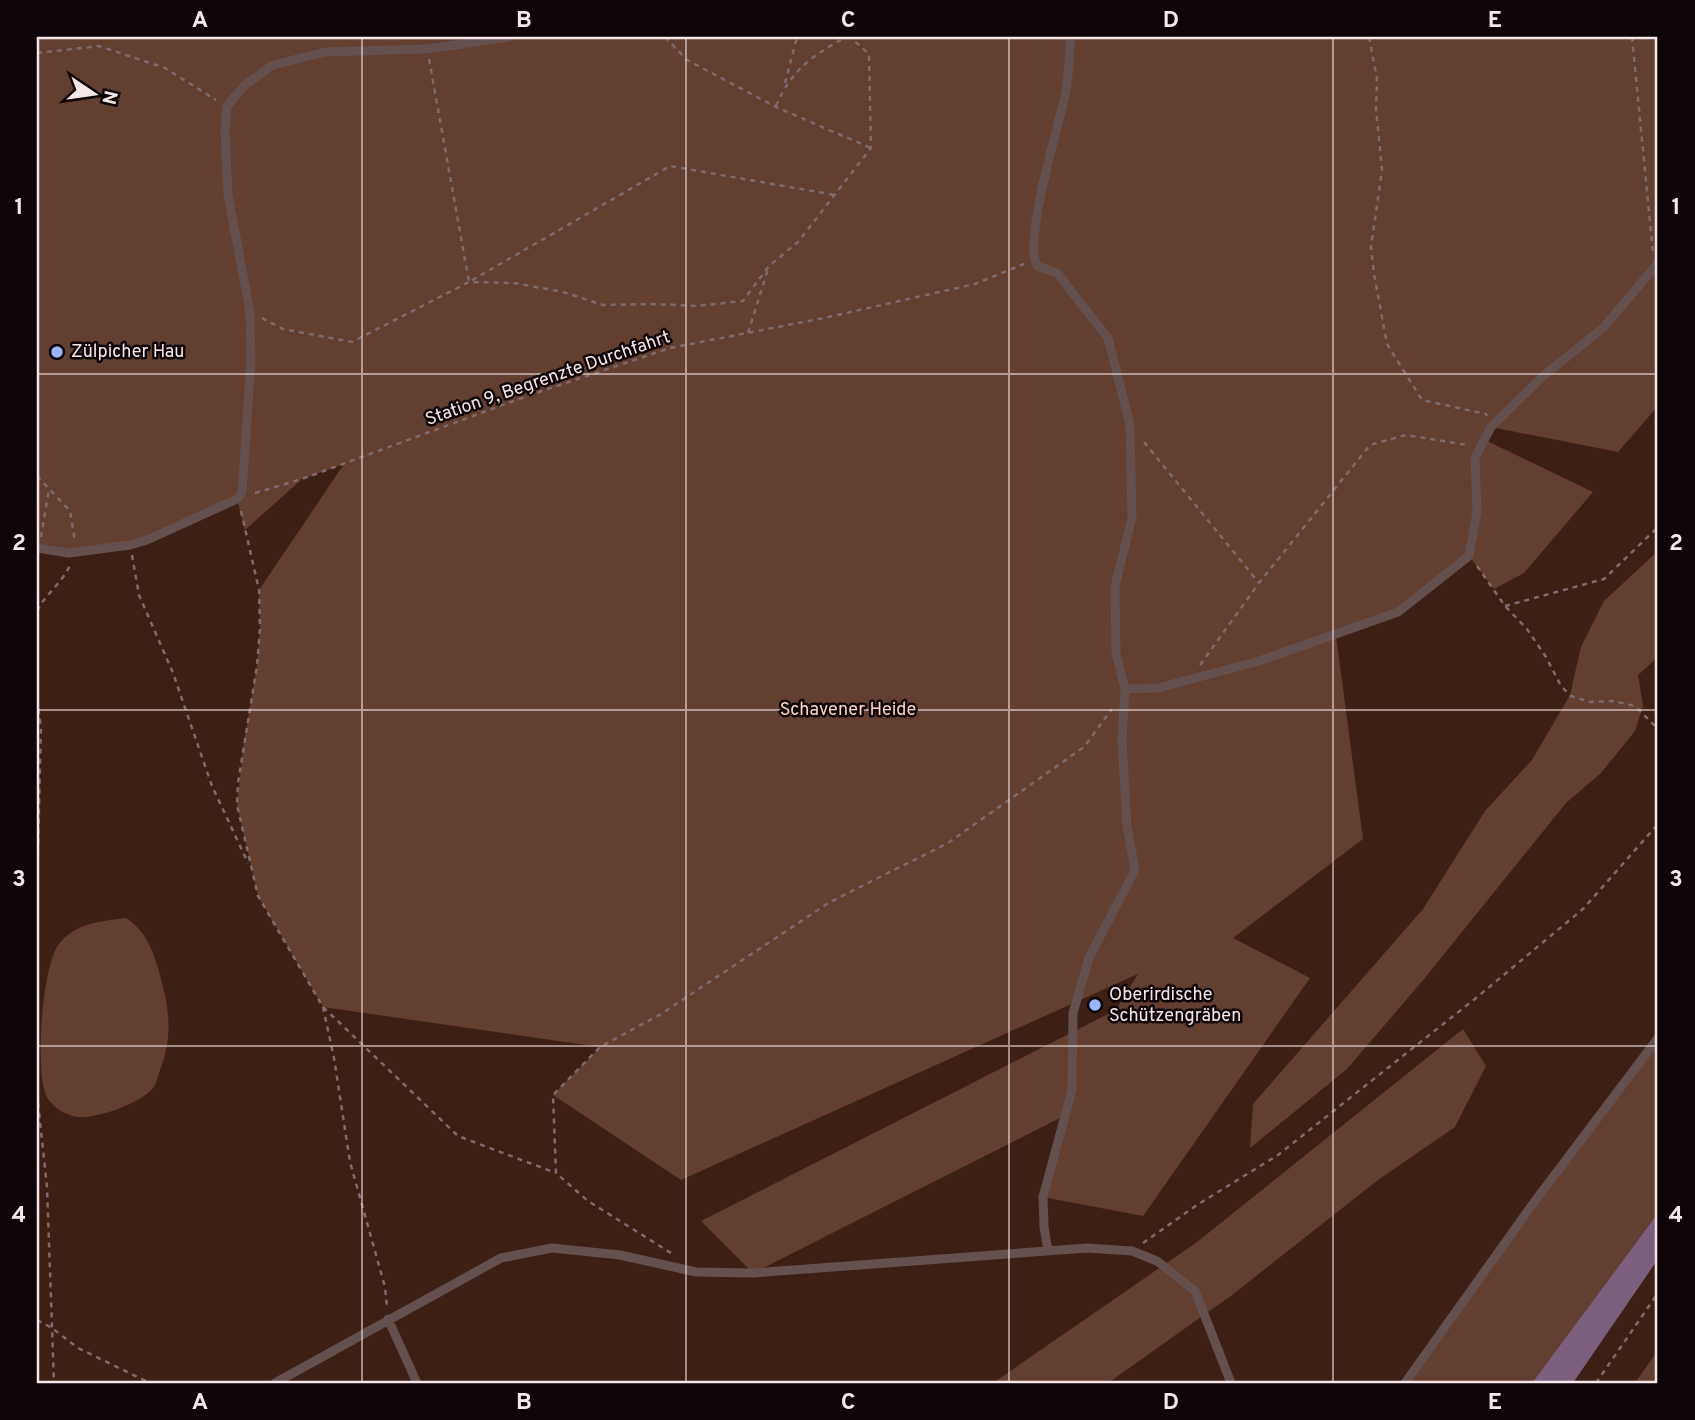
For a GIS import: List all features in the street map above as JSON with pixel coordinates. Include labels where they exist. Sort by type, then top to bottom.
[{"type":"lane","points":[[37,548],[69,552],[131,545],[237,499],[243,489],[251,361],[250,312],[228,195],[225,131],[227,106],[244,85],[274,65],[325,52],[427,49],[509,37]]},
{"type":"lane","points":[[1048,1251],[1043,1197],[1072,1090],[1073,1013],[1089,958],[1135,870],[1127,826],[1122,740],[1125,689],[1116,654],[1115,586],[1132,518],[1130,425],[1108,338],[1057,273],[1037,266],[1034,260],[1036,226],[1066,89],[1071,37]]},
{"type":"lane","points":[[1125,689],[1158,688],[1259,662],[1398,612],[1469,556],[1477,512],[1475,458],[1491,427],[1542,377],[1604,327],[1657,265]]},
{"type":"lane","points":[[1405,1383],[1532,1205],[1658,1038]]},
{"type":"lane","points":[[275,1383],[501,1258],[552,1248],[620,1255],[670,1267],[718,1274],[1087,1248],[1132,1251],[1157,1261],[1195,1292],[1231,1383]]},
{"type":"lane","points":[[388,1319],[417,1383]]},
{"type":"path","points":[[665,37],[687,60],[776,107],[871,148]]},
{"type":"path","points":[[776,107],[785,86],[797,37]]},
{"type":"path","points":[[469,282],[514,283],[563,292],[603,305],[696,306],[743,300],[769,266],[798,242],[871,148],[869,54],[848,37],[812,55],[785,86]]},
{"type":"path","points":[[1369,37],[1377,79],[1376,109],[1382,170],[1371,247],[1387,344],[1422,400],[1486,414],[1491,427]]},
{"type":"path","points":[[1632,37],[1657,265]]},
{"type":"path","points":[[37,53],[99,46],[165,68],[227,106]]},
{"type":"path","points":[[427,49],[469,282]]},
{"type":"path","points":[[250,312],[283,329],[352,342],[469,282],[670,166],[835,195]]},
{"type":"path","name":"Station 9, Begrenzte Durchfahrt","points":[[237,499],[302,479],[670,348],[824,318],[975,284],[1034,260]]},
{"type":"path","points":[[748,333],[769,266]]},
{"type":"path","points":[[1130,425],[1259,583]]},
{"type":"path","points":[[1190,679],[1259,583],[1370,445],[1406,435],[1465,446],[1485,439]]},
{"type":"path","points":[[37,476],[70,511],[77,551],[66,575],[54,591],[41,601],[37,611]]},
{"type":"path","points":[[37,548],[45,523],[49,489]]},
{"type":"path","points":[[237,499],[259,590],[257,666],[237,805],[258,896],[323,1007],[458,1136],[556,1173],[588,1201],[677,1258]]},
{"type":"path","points":[[1505,606],[1604,579],[1658,527]]},
{"type":"path","points":[[131,545],[139,595],[173,673],[212,786],[251,870]]},
{"type":"path","points":[[1469,556],[1505,606],[1527,629],[1561,686],[1571,696],[1590,702],[1614,701],[1635,706],[1658,729]]},
{"type":"path","points":[[37,699],[41,727],[37,889]]},
{"type":"path","points":[[556,1173],[553,1095],[600,1047],[661,1014],[831,902],[948,843],[1084,747],[1112,709]]},
{"type":"path","points":[[1132,1251],[1197,1205],[1278,1155],[1476,998],[1583,909],[1658,824]]},
{"type":"path","points":[[323,1007],[350,1162],[385,1287],[388,1319]]},
{"type":"path","points":[[37,1093],[47,1186],[54,1383]]},
{"type":"path","points":[[1596,1383],[1658,1293]]},
{"type":"path","points":[[37,1320],[78,1348],[150,1383]]},
{"type":"path","points":[[37,1382],[42,1383]]},
{"type":"green space","name":"Schavener Heide","points":[[37,37],[1658,37],[1658,1383],[37,1383]]},
{"type":"green space","name":"Schavener Heide","points":[[37,37],[1658,37],[1658,406],[1618,452],[1491,427],[1485,440],[1593,492],[1524,573],[1494,589],[1469,556],[1398,612],[1336,636],[1363,839],[1233,938],[1310,978],[1143,1216],[1043,1197],[1066,1115],[753,1273],[701,1221],[1116,1010],[1138,974],[681,1180],[553,1095],[600,1047],[323,1007],[258,896],[237,805],[257,666],[259,590],[344,464],[302,479],[245,530],[237,499],[147,540],[69,553],[37,548]]},
{"type":"green space","points":[[1658,551],[1658,657],[1638,675],[1643,706],[1635,731],[1601,773],[1566,803],[1424,979],[1347,1069],[1250,1148],[1253,1104],[1423,909],[1485,811],[1532,760],[1570,695],[1581,647],[1604,601]]},
{"type":"green space","points":[[126,918],[139,929],[148,943],[163,988],[168,1012],[168,1036],[163,1060],[154,1087],[139,1099],[98,1115],[70,1115],[52,1104],[46,1095],[43,1082],[42,1018],[48,973],[53,956],[65,937],[90,924]]},
{"type":"green space","points":[[1463,1029],[1486,1066],[1455,1127],[1378,1180],[1232,1295],[1108,1383],[993,1383],[1197,1242]]},
{"type":"green space","points":[[1658,1038],[1658,1213],[1532,1383],[1405,1383]]},
{"type":"green space","points":[[1658,1350],[1658,1383],[1635,1383]]},
{"type":"shaded area","points":[[1658,1213],[1658,1259],[1573,1383],[1532,1383]]},
{"type":"place","name":"Zülpicher Hau","points":[[57,352]]},
{"type":"place","name":"Oberirdische Schützengräben","points":[[1095,1005]]}]
